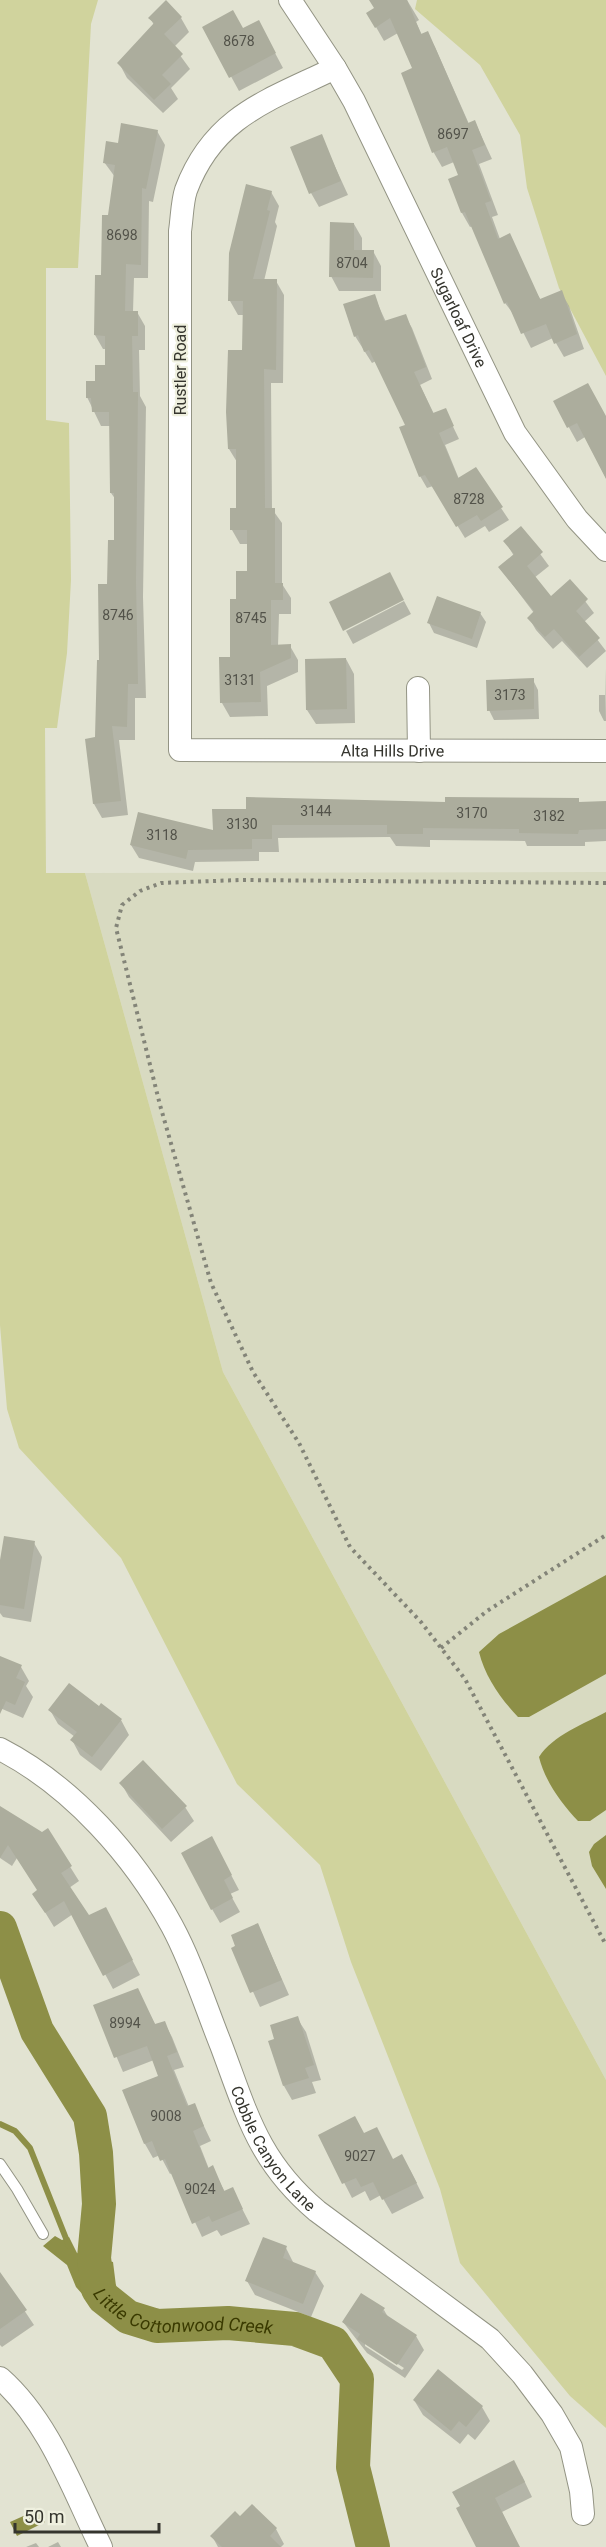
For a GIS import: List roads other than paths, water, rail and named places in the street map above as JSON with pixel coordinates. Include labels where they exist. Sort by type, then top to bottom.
[{"type":"street","name":"Sugarloaf Drive","points":[[290,0],[335,68],[515,433],[577,519],[606,550]]},
{"type":"street","name":"Rustler Road","points":[[180,750],[180,231],[186,192],[200,160],[221,131],[246,112],[335,68]]},
{"type":"street","points":[[418,688],[419,751]]},
{"type":"street","name":"Alta Hills Drive","points":[[180,750],[606,750]]},
{"type":"street","name":"Cobble Canyon Lane","points":[[0,1749],[39,1773],[79,1807],[113,1842],[146,1884],[173,1927],[189,1963],[255,2133],[271,2163],[291,2189],[317,2211],[490,2339],[522,2374],[552,2414],[571,2446],[581,2491],[583,2514]]},
{"type":"street","points":[[0,2378],[16,2392],[33,2413],[101,2547]]},
{"type":"lane","points":[[0,2164],[17,2188],[43,2234]]},
{"type":"waterway","name":"Little Cottonwood Creek","points":[[0,1928],[37,2031],[90,2116],[96,2153],[99,2204],[94,2258],[98,2289],[104,2298],[128,2317],[157,2326],[228,2323],[295,2329],[333,2343],[357,2379],[353,2467],[373,2547]]},
{"type":"waterway","points":[[0,2124],[15,2131],[30,2148],[69,2246]]}]
